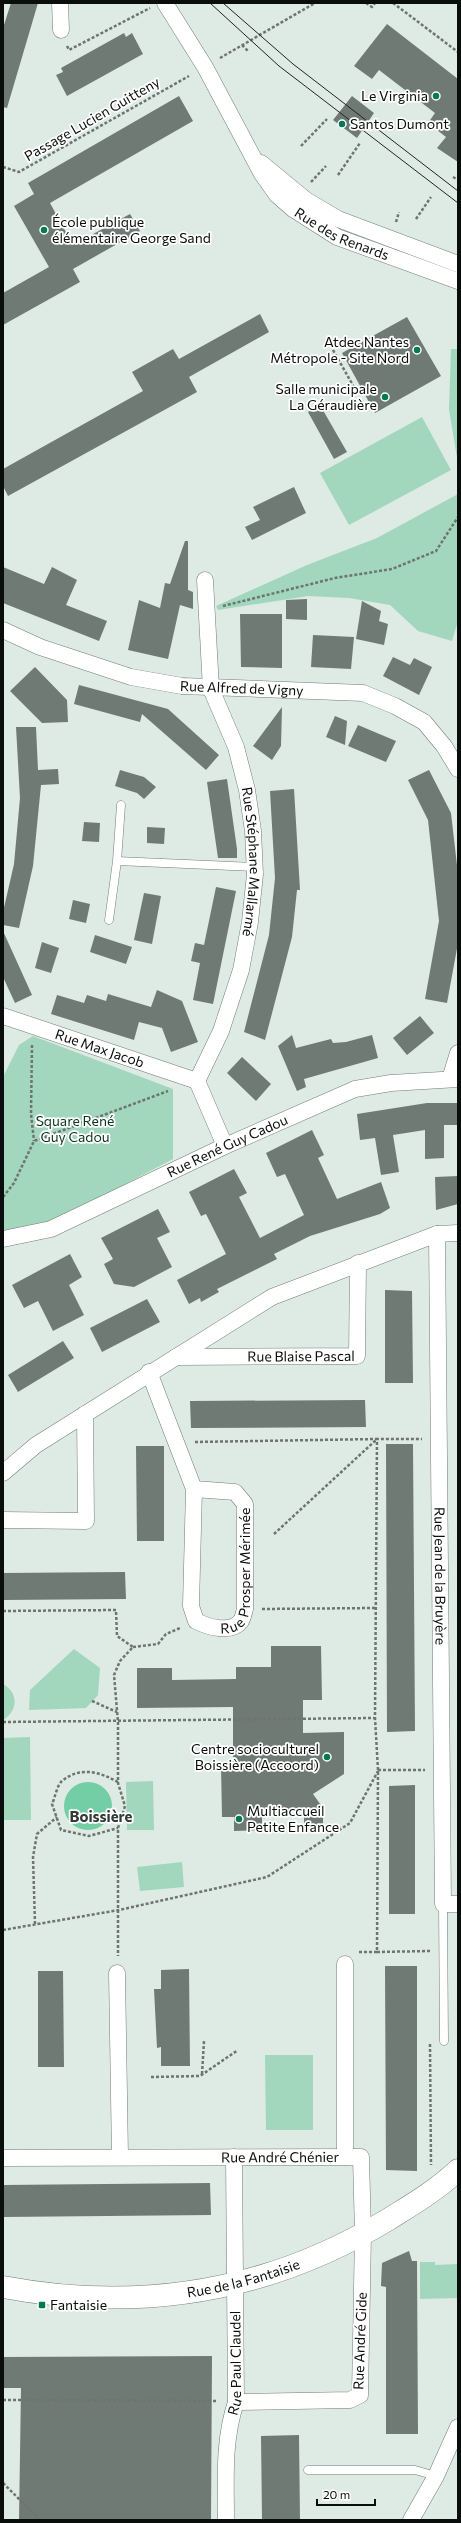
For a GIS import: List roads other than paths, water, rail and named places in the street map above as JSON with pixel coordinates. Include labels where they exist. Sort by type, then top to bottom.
[{"type":"street","points":[[60,3],[61,30]]},
{"type":"street","name":"Rue des Renards","points":[[160,4],[205,67],[231,120],[262,174],[277,195],[293,209],[337,237],[458,281]]},
{"type":"street","name":"Rue des Renards","points":[[251,154],[306,200],[338,219],[458,264]]},
{"type":"street","points":[[205,580],[211,689]]},
{"type":"street","name":"Rue Alfred de Vigny","points":[[3,630],[40,647],[131,677],[182,686],[211,689],[325,690],[363,693],[395,706],[424,722],[444,746],[458,769]]},
{"type":"street","name":"Rue Stéphane Mallarmé","points":[[197,1081],[221,1031],[241,970],[250,922],[255,867],[254,831],[247,790],[236,747],[211,689]]},
{"type":"street","name":"Rue Max Jacob","points":[[3,1016],[197,1081]]},
{"type":"street","points":[[454,1079],[458,1053]]},
{"type":"street","name":"Rue René Guy Cadou","points":[[3,1239],[51,1229],[225,1146],[355,1089],[391,1083],[454,1079]]},
{"type":"street","points":[[197,1081],[225,1146]]},
{"type":"street","points":[[3,1473],[36,1445],[150,1372],[272,1297],[437,1234],[458,1232]]},
{"type":"street","name":"Rue Jean de la Bruyère","points":[[437,1234],[442,1770],[450,1904]]},
{"type":"street","name":"Rue Blaise Pascal","points":[[175,1357],[357,1356],[358,1263]]},
{"type":"street","name":"Rue Prosper Mérimée","points":[[150,1372],[194,1489],[191,1606],[196,1621],[209,1628],[230,1628],[241,1621],[245,1609],[245,1504],[235,1492],[194,1489]]},
{"type":"street","points":[[3,1520],[86,1521],[85,1414]]},
{"type":"street","points":[[345,1964],[345,2157]]},
{"type":"street","points":[[117,1973],[120,2157]]},
{"type":"street","name":"Rue Paul Claudel","points":[[226,2520],[225,2453],[228,2425],[236,2402],[234,2157]]},
{"type":"street","name":"Rue André Chénier","points":[[3,2158],[362,2157],[363,2234]]},
{"type":"street","name":"Rue de la Fantaisie","points":[[3,2287],[43,2295],[105,2299],[170,2295],[235,2285],[305,2262],[363,2234],[431,2193],[458,2170]]},
{"type":"street","name":"Rue André Gide","points":[[236,2402],[350,2400],[360,2395],[363,2234]]},
{"type":"street","points":[[411,2520],[436,2476],[458,2427]]},
{"type":"lane","points":[[109,920],[117,862],[121,805]]},
{"type":"lane","points":[[117,862],[255,867]]},
{"type":"lane","points":[[444,2041],[443,1951],[450,1904]]},
{"type":"lane","points":[[308,2470],[415,2470],[436,2476]]},
{"type":"tram line","points":[[210,3],[279,66],[458,203]]},
{"type":"tram line","points":[[223,3],[293,64],[458,191]]},
{"type":"place","name":"Le Virginia","points":[[436,96]]},
{"type":"place","name":"Santos Dumont","points":[[342,124]]},
{"type":"place","name":"École publique élémentaire George Sand","points":[[44,230]]},
{"type":"place","name":"Atdec Nantes Métropole - Site Nord","points":[[417,350]]},
{"type":"place","name":"Salle municipale La Géraudière","points":[[385,397]]},
{"type":"place","name":"Centre socioculturel Boissière (Accoord)","points":[[327,1757]]},
{"type":"place","name":"Multiaccueil Petite Enfance","points":[[239,1819]]},
{"type":"place","name":"Fantaisie","points":[[42,2305]]},
{"type":"district","name":"Boissière","points":[[101,1817]]},
{"type":"park label","name":"Square René Guy Cadou","points":[[75,1130]]}]
